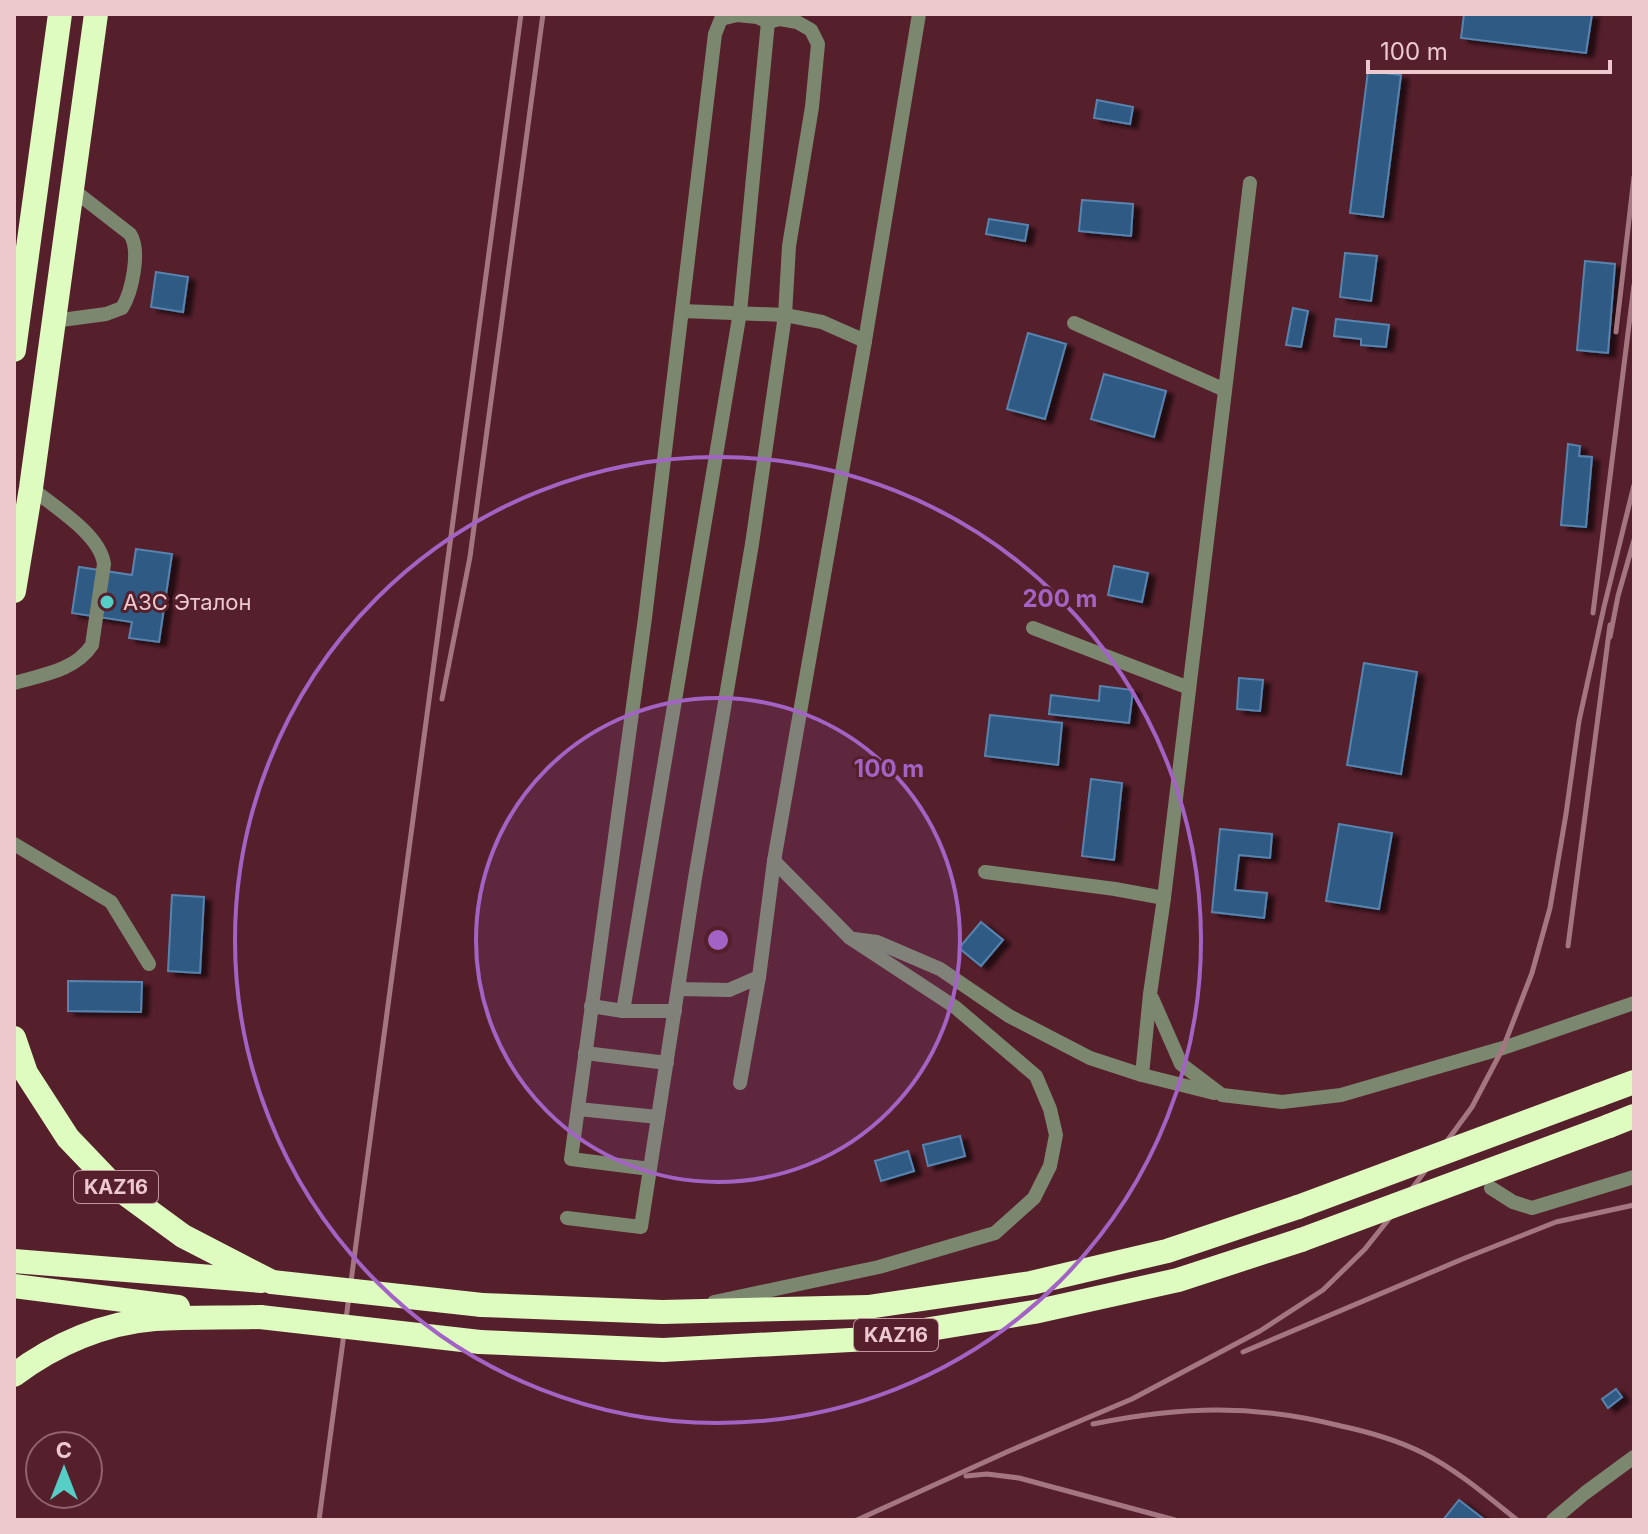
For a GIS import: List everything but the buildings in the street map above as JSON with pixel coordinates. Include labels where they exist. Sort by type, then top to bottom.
[{"type":"highway","points":[[14,350],[60,14]]},
{"type":"highway","points":[[14,591],[96,14]]},
{"type":"highway","name":"KAZ16","points":[[14,1038],[26,1073],[68,1138],[112,1184],[183,1236],[272,1282]]},
{"type":"highway","name":"KAZ16","points":[[14,1261],[272,1282],[482,1305],[662,1312],[868,1307],[1031,1283],[1167,1251],[1298,1207],[1634,1082]]},
{"type":"highway","name":"KAZ16","points":[[14,1286],[480,1342],[663,1350],[869,1339],[1034,1312],[1178,1280],[1301,1240],[1634,1116]]},
{"type":"highway","name":"KAZ16","points":[[14,1375],[46,1353],[73,1340],[127,1323],[155,1319],[260,1317]]},
{"type":"street","points":[[740,1083],[759,977],[774,861],[919,14]]},
{"type":"street","points":[[567,1218],[641,1227],[667,1063],[695,878],[752,544],[785,315],[789,246],[812,107],[818,44],[811,30],[797,22],[780,19],[768,22],[757,17],[737,15],[721,19],[715,34],[647,603],[571,1159],[650,1169]]},
{"type":"street","points":[[623,1011],[740,312],[768,22]]},
{"type":"street","points":[[1142,1075],[1250,183]]},
{"type":"street","points":[[54,321],[106,314],[122,308],[135,256],[134,240],[130,234],[72,189]]},
{"type":"street","points":[[682,311],[785,315],[822,322],[865,341]]},
{"type":"street","points":[[1074,323],[1225,390]]},
{"type":"street","points":[[14,683],[62,668],[87,653],[92,645],[104,564],[103,555],[89,536],[31,488]]},
{"type":"street","points":[[1033,628],[1189,688]]},
{"type":"street","points":[[14,844],[111,902],[149,964]]},
{"type":"street","points":[[662,1312],[879,1267],[995,1233],[1034,1198],[1050,1166],[1056,1135],[1050,1109],[1036,1076],[955,1007],[850,938],[774,861]]},
{"type":"street","points":[[985,872],[1164,898]]},
{"type":"street","points":[[850,938],[877,942],[940,969],[1009,1016],[1090,1058],[1222,1095],[1282,1102],[1341,1095],[1503,1048],[1634,1003]]},
{"type":"street","points":[[678,989],[729,990],[759,977]]},
{"type":"street","points":[[1150,994],[1181,1064],[1222,1095]]},
{"type":"street","points":[[591,1006],[623,1011],[675,1011]]},
{"type":"street","points":[[585,1053],[667,1063]]},
{"type":"street","points":[[578,1109],[658,1117]]},
{"type":"street","points":[[1491,1188],[1513,1202],[1532,1208],[1634,1177]]},
{"type":"street","points":[[1553,1520],[1634,1457]]},
{"type":"railway","points":[[319,1520],[521,14]]},
{"type":"railway","points":[[442,699],[470,557],[543,14]]},
{"type":"railway","points":[[1616,332],[1634,177]]},
{"type":"railway","points":[[1593,613],[1634,285]]},
{"type":"railway","points":[[857,1520],[1132,1399],[1260,1331],[1323,1290],[1365,1249],[1400,1205],[1472,1107],[1503,1048],[1532,973],[1550,908],[1579,721],[1634,485]]},
{"type":"railway","points":[[1610,637],[1634,540]]},
{"type":"railway","points":[[1568,946],[1610,625]]},
{"type":"railway","points":[[1243,1352],[1556,1222],[1634,1205]]},
{"type":"railway","points":[[1093,1424],[1157,1414],[1217,1410],[1278,1414],[1351,1428],[1393,1440],[1436,1460],[1517,1520]]},
{"type":"railway","points":[[966,1476],[987,1474],[1019,1478],[1175,1520]]},
{"type":"place","name":"АЗС Эталон","points":[[107,602]]}]
